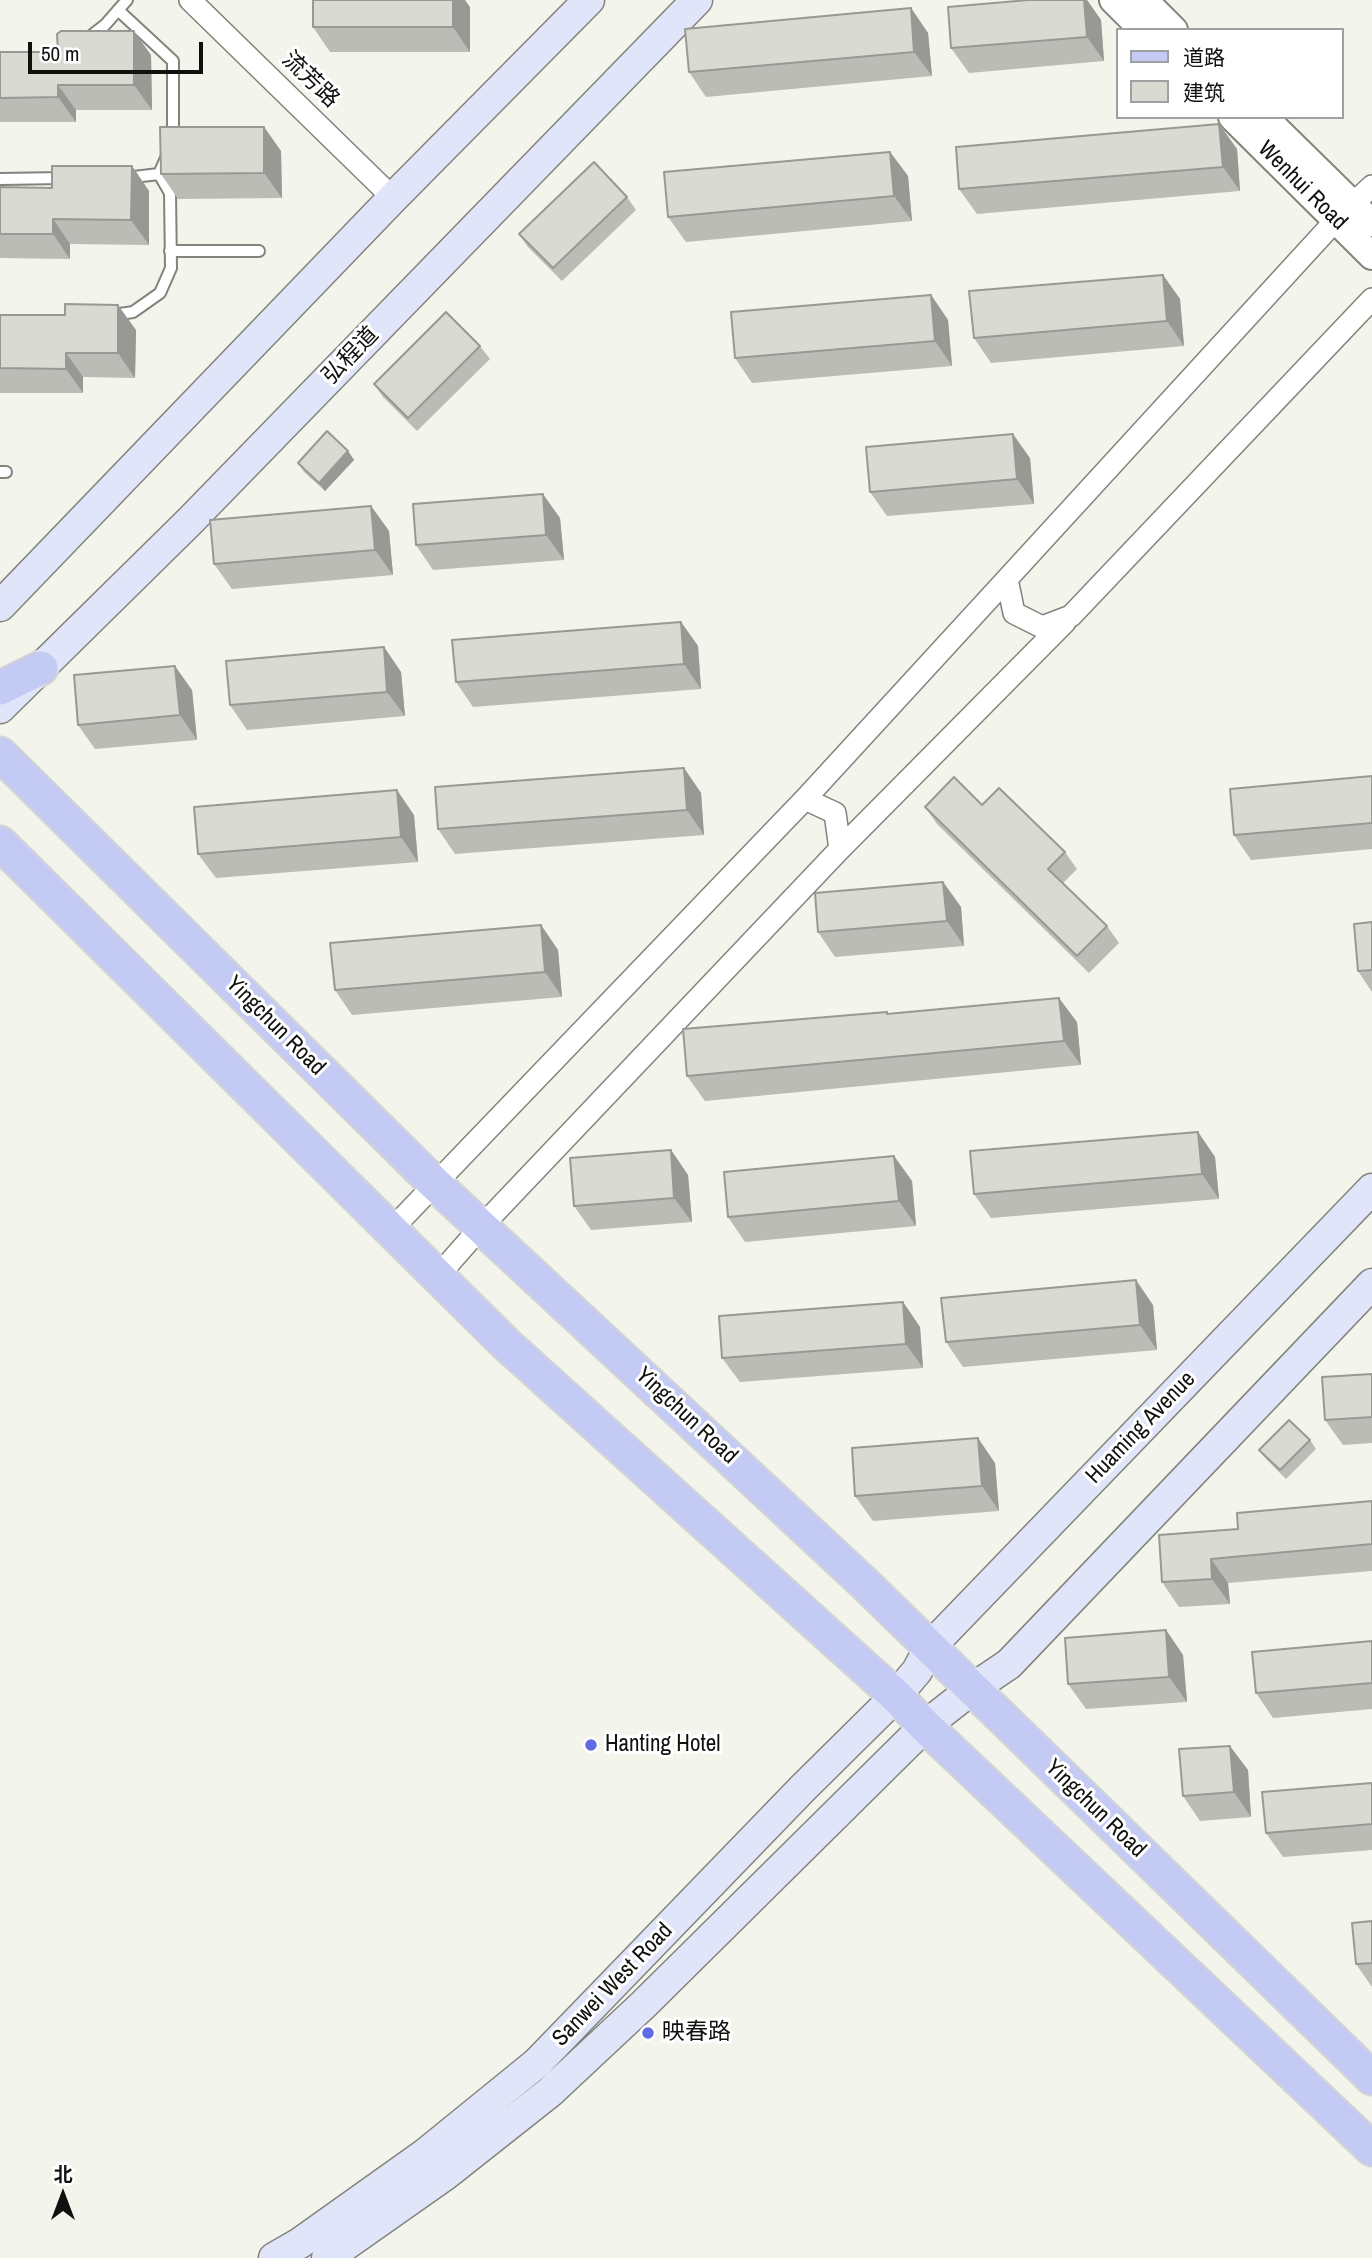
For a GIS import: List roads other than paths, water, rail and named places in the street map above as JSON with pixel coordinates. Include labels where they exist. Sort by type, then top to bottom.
[{"type":"main road","points":[[0,606],[393,198],[589,0]]},
{"type":"main road","name":"弘程道","points":[[0,708],[190,522],[697,0]]},
{"type":"main road","points":[[0,688],[41,668]]},
{"type":"main road","name":"Yingchun Road","points":[[0,754],[434,1183],[681,1410],[914,1671],[936,1718],[1372,2149]]},
{"type":"main road","name":"Yingchun Road","points":[[0,844],[516,1353],[914,1671],[972,1689],[1372,2078]]},
{"type":"main road","name":"Huaming Avenue","points":[[914,1671],[1372,1189]]},
{"type":"main road","points":[[936,1718],[1009,1664],[1372,1284]]},
{"type":"main road","name":"Sanwei West Road","points":[[274,2258],[300,2243],[425,2154],[537,2063],[914,1671]]},
{"type":"main road","name":"Sanwei West Road","points":[[327,2258],[445,2175],[550,2092],[643,2005],[936,1718]]},
{"type":"street","name":"流芳路","points":[[190,0],[393,198]]},
{"type":"street","points":[[1113,0],[1141,28]]},
{"type":"street","points":[[1144,0],[1172,28]]},
{"type":"street","name":"Wenhui Road","points":[[1234,119],[1354,216]]},
{"type":"street","name":"Wenhui Road","points":[[1266,119],[1354,216],[1372,256]]},
{"type":"street","points":[[390,1231],[805,799],[1007,579],[1354,216],[1372,186]]},
{"type":"street","points":[[437,1277],[481,1227],[840,849],[1071,616],[1372,299]]},
{"type":"street","points":[[1007,579],[1014,613],[1042,626],[1071,616]]},
{"type":"street","points":[[805,799],[835,813],[840,849]]},
{"type":"lane","points":[[83,42],[105,25],[127,0]]},
{"type":"lane","points":[[118,10],[173,61],[175,136],[159,174]]},
{"type":"lane","points":[[117,178],[159,174]]},
{"type":"lane","points":[[105,316],[133,312],[160,293],[171,268],[170,193],[159,174]]},
{"type":"lane","points":[[0,178],[78,178]]},
{"type":"lane","points":[[170,251],[259,251]]},
{"type":"place","name":"Hanting Hotel","points":[[591,1745]]},
{"type":"place","name":"映春路","points":[[648,2033]]}]
